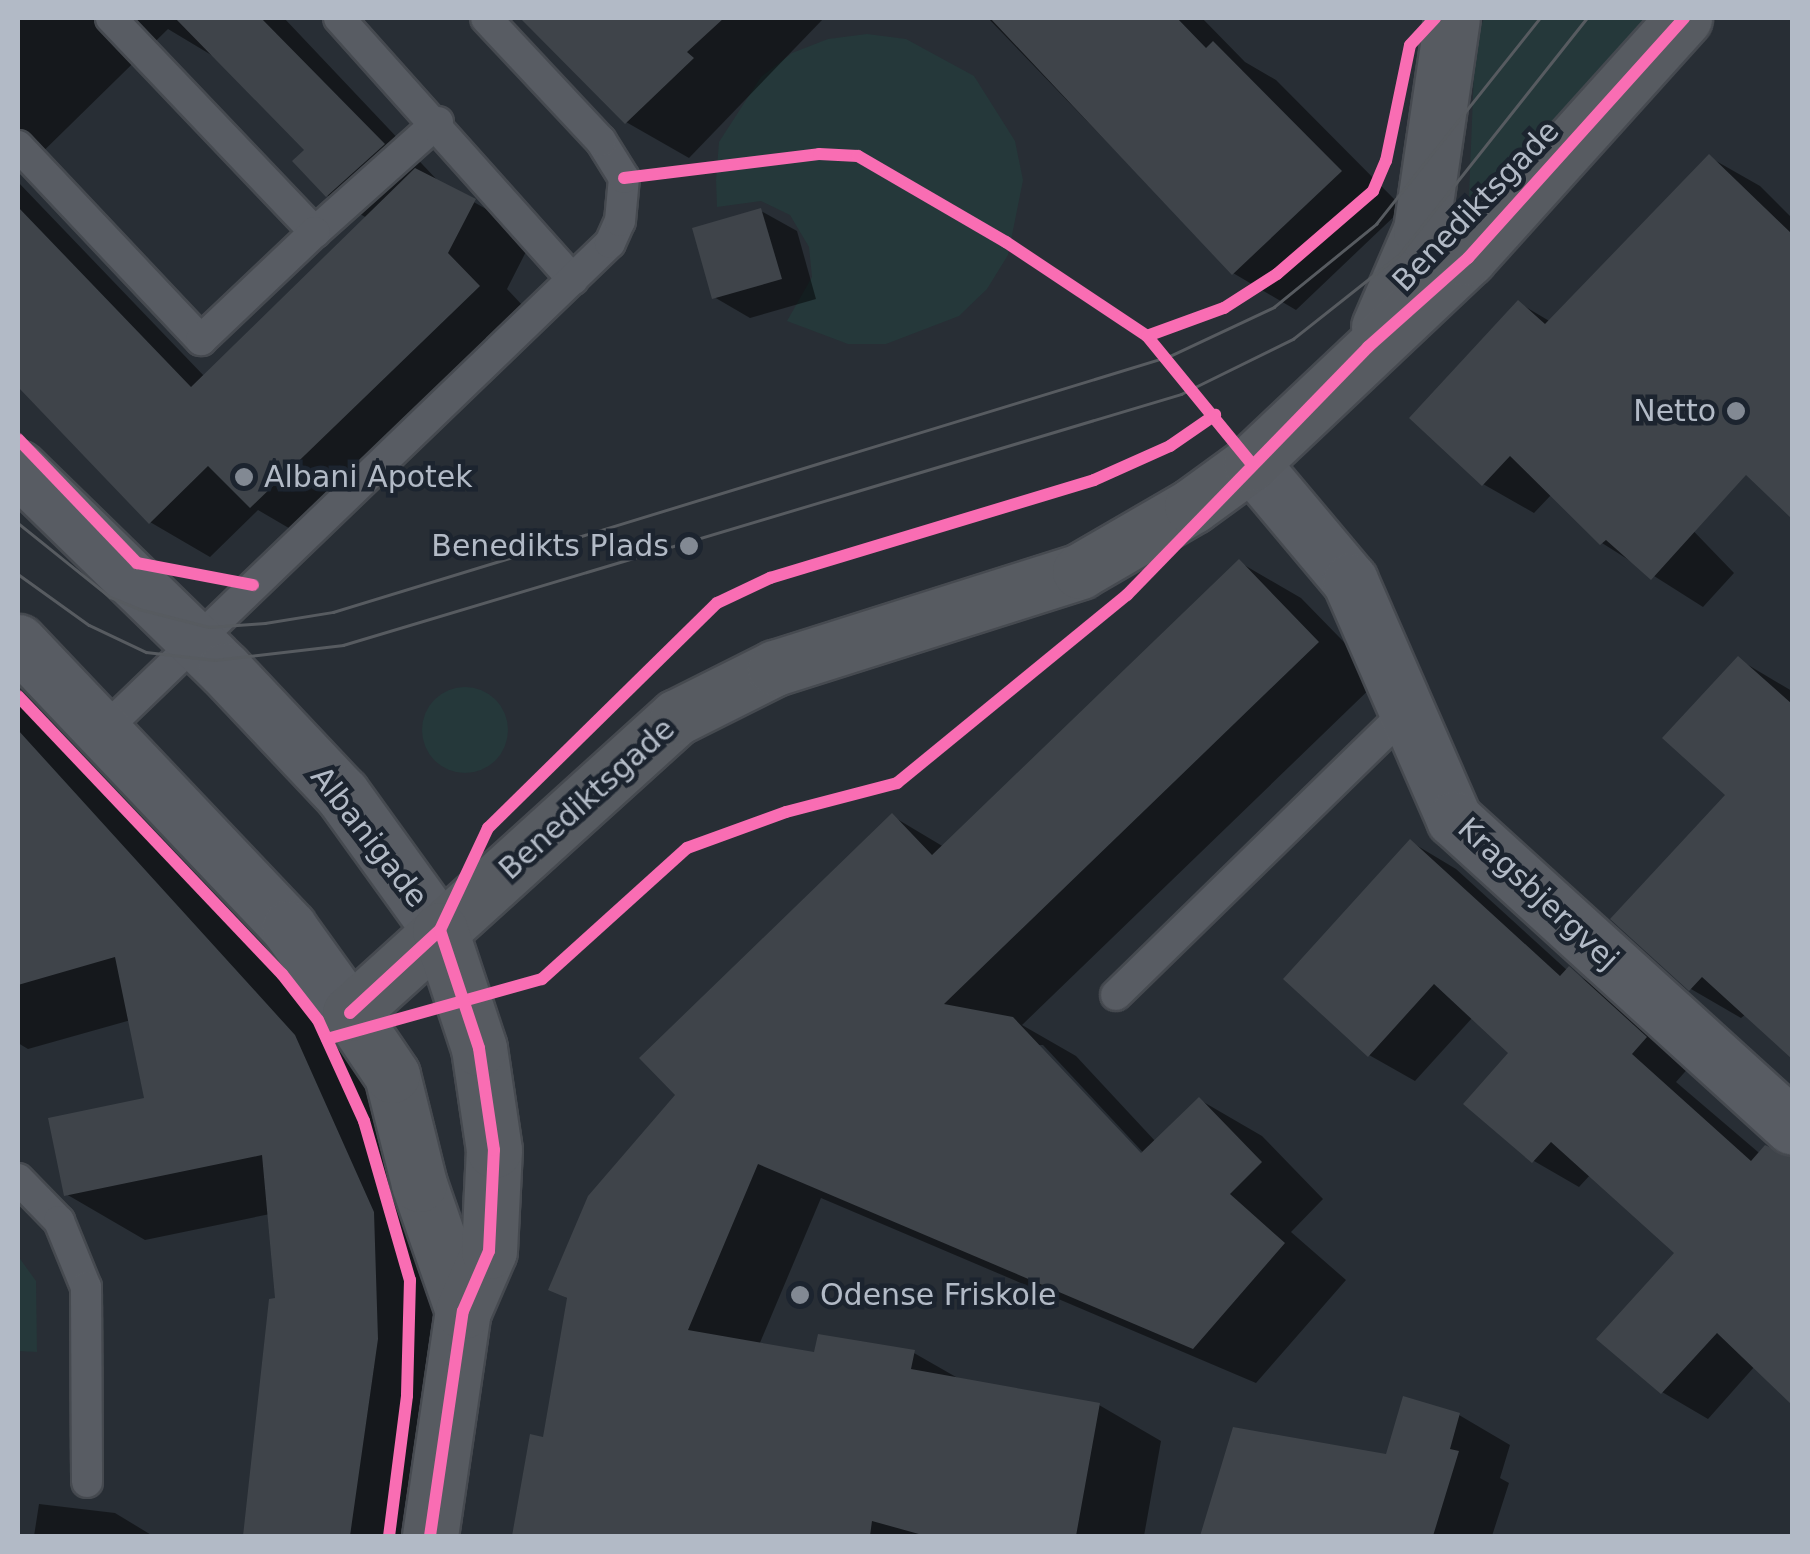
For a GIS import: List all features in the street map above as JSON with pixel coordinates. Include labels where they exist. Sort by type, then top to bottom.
[{"type":"main road","name":"Benediktsgade","points":[[1368,347],[1420,230],[1452,18]]},
{"type":"main road","name":"Benediktsgade","points":[[350,1013],[677,717],[775,668],[1080,571],[1192,506],[1252,462],[1368,347],[1468,258],[1684,18]]},
{"type":"main road","name":"Albanigade","points":[[430,1536],[464,1311],[489,1251],[494,1150],[479,1048],[440,930]]},
{"type":"main road","name":"Albanigade","points":[[350,1013],[392,1074],[419,1184],[464,1311]]},
{"type":"street","name":"Kragsbjergvej","points":[[1252,462],[1350,581],[1454,819],[1792,1128]]},
{"type":"street","name":"Albanigade","points":[[18,468],[195,641],[342,794],[440,930]]},
{"type":"street","name":"Albanigade","points":[[18,642],[288,928],[350,1013]]},
{"type":"lane","points":[[111,18],[315,232]]},
{"type":"lane","points":[[338,18],[438,122],[573,280]]},
{"type":"lane","points":[[102,732],[573,280],[615,232],[624,178],[601,141],[486,18]]},
{"type":"lane","points":[[18,146],[201,340],[438,122]]},
{"type":"lane","points":[[1116,995],[1408,710]]},
{"type":"lane","points":[[18,1179],[59,1222],[86,1286],[87,1482]]},
{"type":"shaded area","points":[[1484,18],[1650,18],[1481,207],[1469,196],[1475,45]]},
{"type":"shaded area","points":[[867,34],[906,39],[974,76],[1015,141],[1023,180],[1008,255],[987,289],[959,316],[886,344],[848,344],[787,321],[812,277],[809,247],[790,215],[761,201],[717,207],[716,180],[719,142],[761,77],[792,53],[828,39]]},
{"type":"shaded area","points":[[465,687],[489,694],[501,706],[508,730],[501,754],[489,766],[465,773],[441,766],[429,754],[422,730],[429,706],[441,694]]},
{"type":"shaded area","points":[[18,1256],[36,1281],[37,1352],[18,1351]]},
{"type":"building","points":[[175,18],[261,18],[385,144],[326,197],[292,161],[304,150]]},
{"type":"building","points":[[520,18],[724,18],[687,52],[694,58],[625,124]]},
{"type":"building","points":[[990,18],[1177,18],[1206,48],[1213,41],[1342,171],[1232,275]]},
{"type":"building","points":[[1709,154],[1792,234],[1792,519],[1746,475],[1651,580],[1606,540],[1600,545],[1510,456],[1482,486],[1409,418],[1518,300],[1545,324]]},
{"type":"building","points":[[415,168],[476,199],[448,253],[480,286],[250,508],[208,466],[149,524],[18,387],[18,207],[191,387]]},
{"type":"building","points":[[761,208],[782,279],[712,299],[692,228]]},
{"type":"building","points":[[1239,559],[1319,642],[944,1004],[1013,1017],[1141,1153],[1199,1097],[1262,1162],[1230,1194],[1285,1243],[1193,1349],[758,1164],[688,1330],[814,1352],[818,1334],[915,1350],[911,1369],[1100,1403],[1076,1536],[926,1536],[872,1521],[870,1536],[512,1536],[530,1434],[543,1437],[567,1298],[548,1290],[588,1196],[675,1095],[639,1058],[892,813],[932,855]]},
{"type":"building","points":[[1738,656],[1792,704],[1792,1059],[1702,977],[1689,991],[1610,919],[1725,795],[1662,738]]},
{"type":"building","points":[[18,730],[295,1035],[374,1212],[378,1339],[350,1536],[243,1536],[269,1299],[275,1298],[262,1155],[64,1196],[48,1118],[144,1098],[115,957],[18,985]]},
{"type":"building","points":[[1410,839],[1560,976],[1569,966],[1647,1037],[1632,1054],[1751,1161],[1765,1145],[1792,1157],[1792,1405],[1717,1333],[1661,1394],[1596,1339],[1674,1253],[1551,1142],[1532,1163],[1463,1104],[1508,1053],[1434,984],[1368,1057],[1283,979]]},
{"type":"building","points":[[1403,1396],[1460,1413],[1450,1449],[1459,1451],[1433,1536],[1200,1536],[1233,1427],[1386,1454]]},
{"type":"tram line","points":[[18,523],[110,597],[139,609],[209,627],[265,623],[333,612],[1170,356],[1274,307],[1376,224],[1540,18]]},
{"type":"tram line","points":[[18,574],[89,625],[146,652],[215,660],[343,645],[1181,394],[1293,339],[1399,255],[1587,18]]},
{"type":"cycle path","points":[[1147,336],[1224,308],[1277,274],[1373,191],[1386,161],[1410,45],[1435,18]]},
{"type":"cycle path","points":[[327,1039],[542,979],[687,848],[786,812],[897,783],[1127,595],[1368,347],[1468,258],[1684,18]]},
{"type":"cycle path","points":[[624,178],[819,154],[858,156],[1006,242],[1147,336],[1251,463]]},
{"type":"cycle path","points":[[350,1013],[440,930],[488,828],[717,603],[770,578],[1094,480],[1170,446],[1215,415]]},
{"type":"cycle path","points":[[18,439],[137,563],[253,585]]},
{"type":"cycle path","points":[[18,696],[282,974],[318,1020],[364,1121],[410,1280],[407,1396],[389,1536]]},
{"type":"cycle path","points":[[430,1536],[463,1311],[489,1251],[494,1150],[479,1048],[440,930]]},
{"type":"place","name":"Netto","points":[[1736,411]]},
{"type":"place","name":"Albani Apotek","points":[[244,477]]},
{"type":"place","name":"Benedikts Plads","points":[[689,546]]},
{"type":"place","name":"Odense Friskole","points":[[800,1295]]}]
